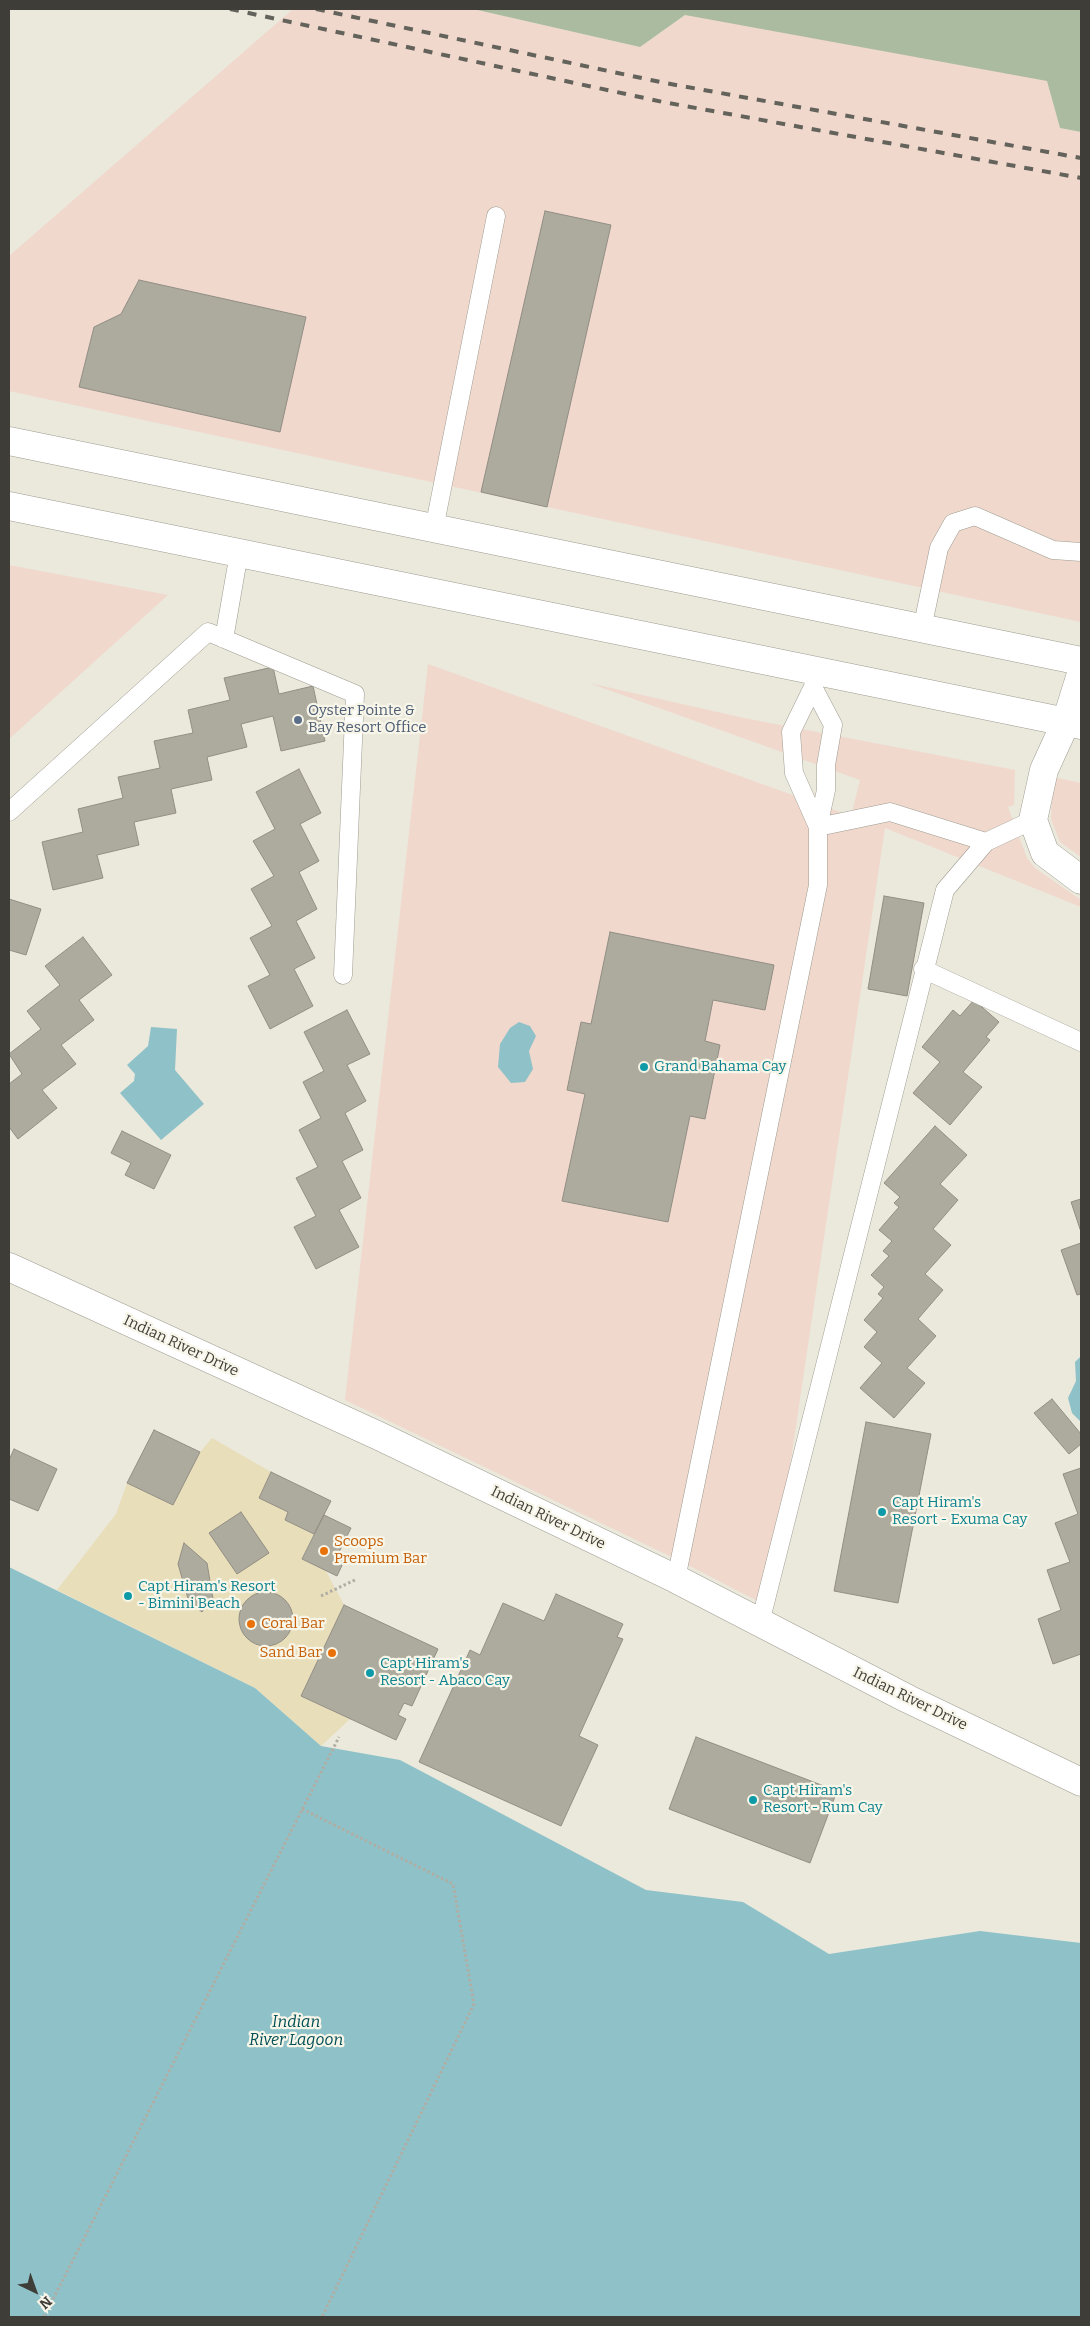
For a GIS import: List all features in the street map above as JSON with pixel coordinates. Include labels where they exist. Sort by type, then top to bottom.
[{"type":"main road","points":[[9,441],[1081,661]]},
{"type":"main road","points":[[9,506],[239,553],[814,679],[1074,724]]},
{"type":"main road","points":[[1081,674],[1074,724],[1044,770],[1032,820],[1045,853],[1081,880]]},
{"type":"main road","name":"Indian River Drive","points":[[9,1267],[379,1436],[676,1579],[908,1698],[1081,1782]]},
{"type":"lane","points":[[434,529],[496,216]]},
{"type":"lane","points":[[922,629],[938,548],[953,523],[975,516],[1053,550],[1081,552]]},
{"type":"lane","points":[[224,639],[239,553]]},
{"type":"lane","points":[[9,812],[208,632],[355,694],[342,975]]},
{"type":"lane","points":[[814,679],[792,732],[794,773],[818,827]]},
{"type":"lane","points":[[676,1579],[818,884],[818,827],[826,790],[826,765],[833,725],[814,679]]},
{"type":"lane","points":[[818,827],[890,812],[986,842]]},
{"type":"lane","points":[[760,1623],[944,890],[986,842],[1032,820]]},
{"type":"lane","points":[[924,969],[1081,1042]]},
{"type":"path","points":[[321,1596],[357,1579]]},
{"type":"path","points":[[44,2317],[339,1737]]},
{"type":"path","points":[[302,1809],[453,1884],[474,2004],[322,2317]]},
{"type":"shaded area","points":[[293,9],[473,9],[640,47],[694,9],[1038,48],[1060,128],[1081,132],[1081,622],[9,391],[9,256]]},
{"type":"shaded area","points":[[9,565],[168,595],[9,739]]},
{"type":"shaded area","points":[[428,664],[851,816],[860,780],[589,683],[744,718],[1015,770],[1014,805],[1008,807],[1013,821],[1013,837],[1019,837],[1027,858],[1035,868],[1081,900],[1081,907],[885,828],[769,1607],[682,1562],[345,1400]]},
{"type":"shaded area","points":[[1053,777],[1081,783],[1081,857],[1060,842],[1051,819]]},
{"type":"green space","points":[[473,9],[1081,9],[1081,132],[1060,128],[1047,81],[685,15],[640,47]]},
{"type":"sand","points":[[212,1438],[271,1472],[259,1498],[288,1512],[285,1520],[314,1534],[302,1559],[326,1571],[344,1605],[301,1696],[350,1719],[321,1746],[255,1688],[57,1590],[116,1514],[127,1483],[173,1505],[200,1452]]},
{"type":"water","points":[[519,1022],[530,1026],[536,1036],[529,1051],[533,1069],[525,1082],[511,1083],[498,1067],[500,1044],[510,1028]]},
{"type":"water","points":[[151,1027],[177,1029],[175,1070],[204,1104],[161,1140],[120,1093],[134,1081],[135,1074],[127,1065],[148,1046]]},
{"type":"water","points":[[1081,1356],[1081,1422],[1072,1413],[1068,1398],[1076,1381],[1075,1362]]},
{"type":"water","name":"Indian River Lagoon","points":[[9,1567],[255,1688],[321,1746],[400,1760],[646,1890],[743,1902],[829,1954],[980,1931],[1081,1943],[1081,2317],[9,2317]]},
{"type":"building","points":[[545,211],[611,225],[547,507],[481,492]]},
{"type":"building","points":[[139,280],[306,317],[280,432],[79,387],[94,327],[121,314]]},
{"type":"building","points":[[273,667],[279,694],[313,686],[325,741],[281,751],[273,716],[241,724],[247,747],[207,757],[212,780],[171,789],[176,813],[134,822],[139,845],[97,855],[103,878],[53,890],[42,842],[83,832],[78,809],[123,798],[118,777],[160,768],[154,741],[193,733],[188,710],[230,700],[224,678]]},
{"type":"building","points":[[299,769],[321,813],[300,824],[319,861],[299,872],[317,909],[296,921],[315,958],[294,969],[313,1006],[270,1029],[248,986],[270,975],[250,938],[272,926],[251,889],[274,876],[253,841],[275,829],[256,792]]},
{"type":"building","points":[[884,896],[924,903],[907,996],[868,989]]},
{"type":"building","points":[[9,899],[41,909],[26,955],[9,950]]},
{"type":"building","name":"Grand Bahama Cay","points":[[610,932],[774,965],[765,1010],[713,1000],[705,1041],[720,1045],[705,1119],[690,1116],[668,1222],[562,1201],[585,1094],[567,1090],[581,1022],[591,1024]]},
{"type":"building","points":[[83,937],[112,975],[79,1000],[94,1020],[61,1045],[76,1064],[42,1090],[57,1108],[18,1139],[9,1127],[9,1084],[22,1074],[9,1054],[41,1029],[27,1011],[60,985],[45,966]]},
{"type":"building","points":[[974,1000],[999,1022],[986,1037],[990,1040],[963,1072],[982,1087],[950,1125],[913,1093],[940,1062],[922,1047],[953,1010],[960,1016]]},
{"type":"building","points":[[347,1010],[370,1054],[347,1065],[366,1101],[345,1113],[363,1150],[342,1161],[361,1198],[339,1210],[359,1247],[316,1269],[294,1227],[316,1216],[296,1178],[318,1167],[299,1130],[321,1118],[303,1082],[324,1071],[304,1032]]},
{"type":"building","points":[[935,1126],[967,1155],[940,1184],[958,1200],[933,1229],[951,1245],[925,1274],[943,1290],[918,1319],[936,1336],[907,1368],[925,1383],[894,1418],[860,1388],[882,1363],[864,1347],[877,1332],[864,1320],[883,1298],[878,1294],[884,1287],[871,1275],[889,1256],[883,1251],[892,1241],[879,1230],[899,1207],[894,1203],[900,1197],[884,1183]]},
{"type":"building","points":[[122,1131],[171,1155],[154,1189],[125,1175],[131,1163],[111,1153]]},
{"type":"building","points":[[1081,1199],[1081,1232],[1071,1202]]},
{"type":"building","points":[[1081,1243],[1081,1294],[1077,1295],[1061,1250]]},
{"type":"building","points":[[1052,1399],[1081,1434],[1081,1444],[1069,1454],[1034,1413]]},
{"type":"building","name":"Capt Hiram's Resort - Exuma Cay","points":[[866,1422],[931,1434],[898,1603],[834,1591]]},
{"type":"building","points":[[154,1430],[200,1452],[173,1505],[127,1483]]},
{"type":"building","points":[[14,1449],[57,1469],[38,1511],[9,1499],[9,1460]]},
{"type":"building","points":[[1081,1468],[1081,1654],[1053,1664],[1038,1619],[1061,1610],[1047,1570],[1070,1562],[1055,1523],[1078,1514],[1063,1474]]},
{"type":"building","points":[[271,1472],[331,1501],[314,1534],[285,1520],[288,1512],[259,1498]]},
{"type":"building","points":[[241,1512],[269,1553],[237,1574],[209,1533]]},
{"type":"building","points":[[324,1515],[351,1528],[337,1556],[345,1559],[337,1576],[302,1559]]},
{"type":"building","points":[[184,1543],[207,1563],[213,1599],[202,1612],[189,1602],[178,1564]]},
{"type":"building","points":[[266,1592],[276,1594],[285,1600],[291,1609],[293,1619],[291,1629],[285,1638],[276,1644],[266,1646],[256,1644],[247,1638],[241,1629],[239,1619],[241,1609],[247,1600],[256,1594]]},
{"type":"building","points":[[556,1594],[623,1624],[617,1637],[623,1639],[579,1736],[598,1745],[561,1826],[419,1762],[470,1650],[480,1655],[503,1603],[544,1621]]},
{"type":"building","name":"Capt Hiram's Resort - Abaco Cay","points":[[344,1605],[438,1649],[412,1706],[404,1703],[398,1715],[406,1719],[396,1740],[301,1696]]},
{"type":"building","name":"Capt Hiram's Resort - Rum Cay","points":[[696,1737],[837,1791],[810,1863],[669,1809]]},
{"type":"railway","points":[[230,9],[663,102],[1081,178]]},
{"type":"railway","points":[[316,9],[665,83],[1081,158]]},
{"type":"place","name":"Oyster Pointe & Bay Resort Office","points":[[298,720]]},
{"type":"place","name":"Grand Bahama Cay","points":[[644,1067]]},
{"type":"place","name":"Capt Hiram's Resort - Exuma Cay","points":[[882,1512]]},
{"type":"place","name":"Scoops Premium Bar","points":[[324,1551]]},
{"type":"place","name":"Capt Hiram's Resort - Bimini Beach","points":[[128,1596]]},
{"type":"place","name":"Coral Bar","points":[[251,1624]]},
{"type":"place","name":"Sand Bar","points":[[332,1653]]},
{"type":"place","name":"Capt Hiram's Resort - Abaco Cay","points":[[370,1673]]},
{"type":"place","name":"Capt Hiram's Resort - Rum Cay","points":[[753,1800]]}]
